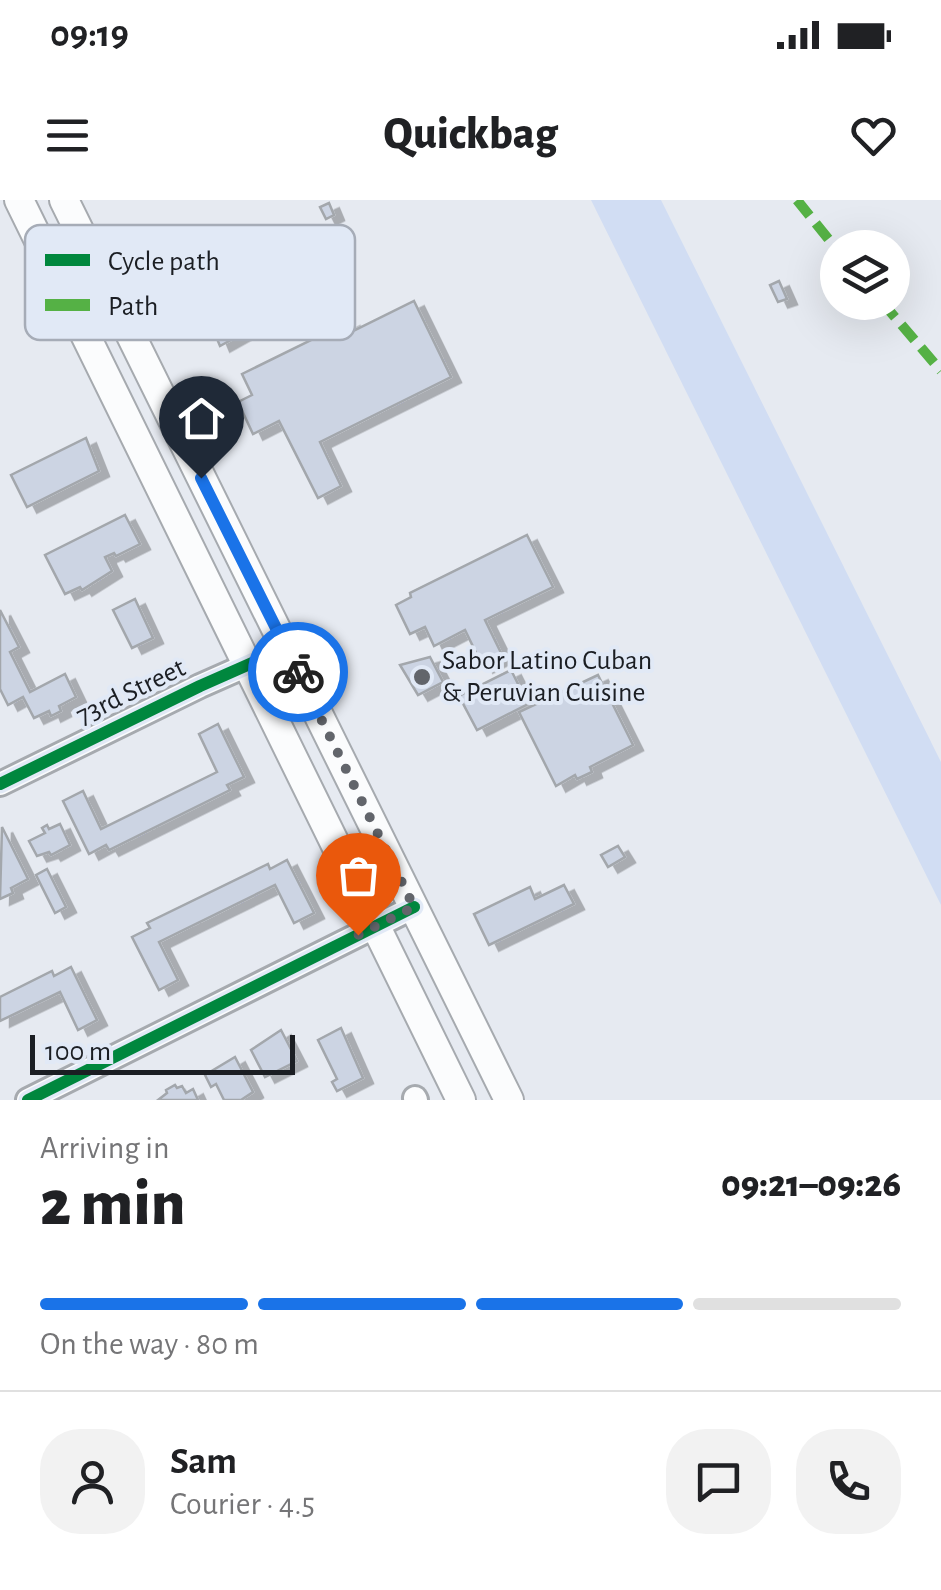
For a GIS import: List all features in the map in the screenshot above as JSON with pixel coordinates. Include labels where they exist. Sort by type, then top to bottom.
[{"type":"main road","points":[[19,200],[31,225]]},
{"type":"main road","points":[[64,200],[76,225]]},
{"type":"main road","points":[[88,340],[462,1100]]},
{"type":"main road","points":[[133,340],[509,1100]]},
{"type":"main road","points":[[435,1047],[477,1100]]},
{"type":"street","name":"73rd Street","points":[[0,784],[286,648]]},
{"type":"street","points":[[28,1100],[414,907]]},
{"type":"shaded area","points":[[591,200],[661,200],[941,762],[941,905]]},
{"type":"building","points":[[329,203],[334,215],[326,219],[320,207]]},
{"type":"building","points":[[779,281],[787,299],[778,302],[770,285]]},
{"type":"building","points":[[414,301],[451,377],[320,442],[341,486],[318,498],[279,421],[253,434],[238,402],[252,395],[242,374],[311,340],[355,340],[355,330]]},
{"type":"building","points":[[86,438],[99,471],[27,507],[11,475]]},
{"type":"building","points":[[125,515],[140,544],[105,557],[112,571],[82,590],[80,587],[65,594],[45,555]]},
{"type":"building","points":[[527,535],[553,587],[485,620],[503,657],[483,667],[465,630],[434,646],[425,627],[410,634],[396,605],[411,597],[410,593]]},
{"type":"building","points":[[135,599],[153,638],[132,648],[113,610]]},
{"type":"building","points":[[0,610],[19,647],[10,652],[30,692],[65,674],[76,697],[59,706],[61,711],[51,716],[49,711],[34,718],[23,697],[8,705],[0,689]]},
{"type":"building","points":[[430,657],[443,682],[418,695],[400,665]]},
{"type":"building","points":[[511,670],[528,704],[477,730],[459,696]]},
{"type":"building","points":[[598,675],[633,745],[590,767],[592,772],[577,779],[575,775],[556,786],[519,712]]},
{"type":"building","points":[[218,724],[244,777],[227,785],[230,790],[109,850],[106,845],[89,854],[63,801],[83,791],[101,829],[217,772],[199,734]]},
{"type":"building","points":[[60,824],[70,845],[51,855],[49,852],[37,856],[29,841],[45,833],[42,828],[47,825],[49,829]]},
{"type":"building","points":[[2,827],[28,879],[0,899]]},
{"type":"building","points":[[618,846],[625,857],[608,867],[601,855]]},
{"type":"building","points":[[287,860],[314,913],[294,923],[275,885],[159,942],[178,980],[159,990],[132,937],[150,928],[147,923],[268,864],[270,869]]},
{"type":"building","points":[[47,869],[66,907],[55,913],[36,875]]},
{"type":"building","points":[[564,885],[574,904],[489,945],[474,914],[530,887],[535,899]]},
{"type":"building","points":[[71,967],[97,1020],[78,1030],[60,992],[0,1021],[0,997],[52,971],[54,976]]},
{"type":"building","points":[[341,1028],[363,1078],[337,1091],[332,1082],[337,1079],[318,1040]]},
{"type":"building","points":[[281,1030],[297,1061],[265,1077],[251,1050]]},
{"type":"building","points":[[235,1057],[253,1092],[241,1100],[224,1100],[216,1084],[211,1087],[205,1075]]},
{"type":"building","points":[[175,1085],[182,1086],[186,1093],[193,1089],[198,1100],[158,1100]]},
{"type":"marked path","points":[[797,200],[821,230]]},
{"type":"marked path","points":[[897,320],[941,371]]},
{"type":"cycle path","points":[[0,784],[286,648]]},
{"type":"cycle path","points":[[28,1100],[414,907]]},
{"type":"way so far","points":[[298,672],[414,907],[358,935]]},
{"type":"place","name":"Sabor Latino Cuban & Peruvian Cuisine","points":[[422,677]]},
{"type":"route","points":[[201,478],[298,672]]}]
